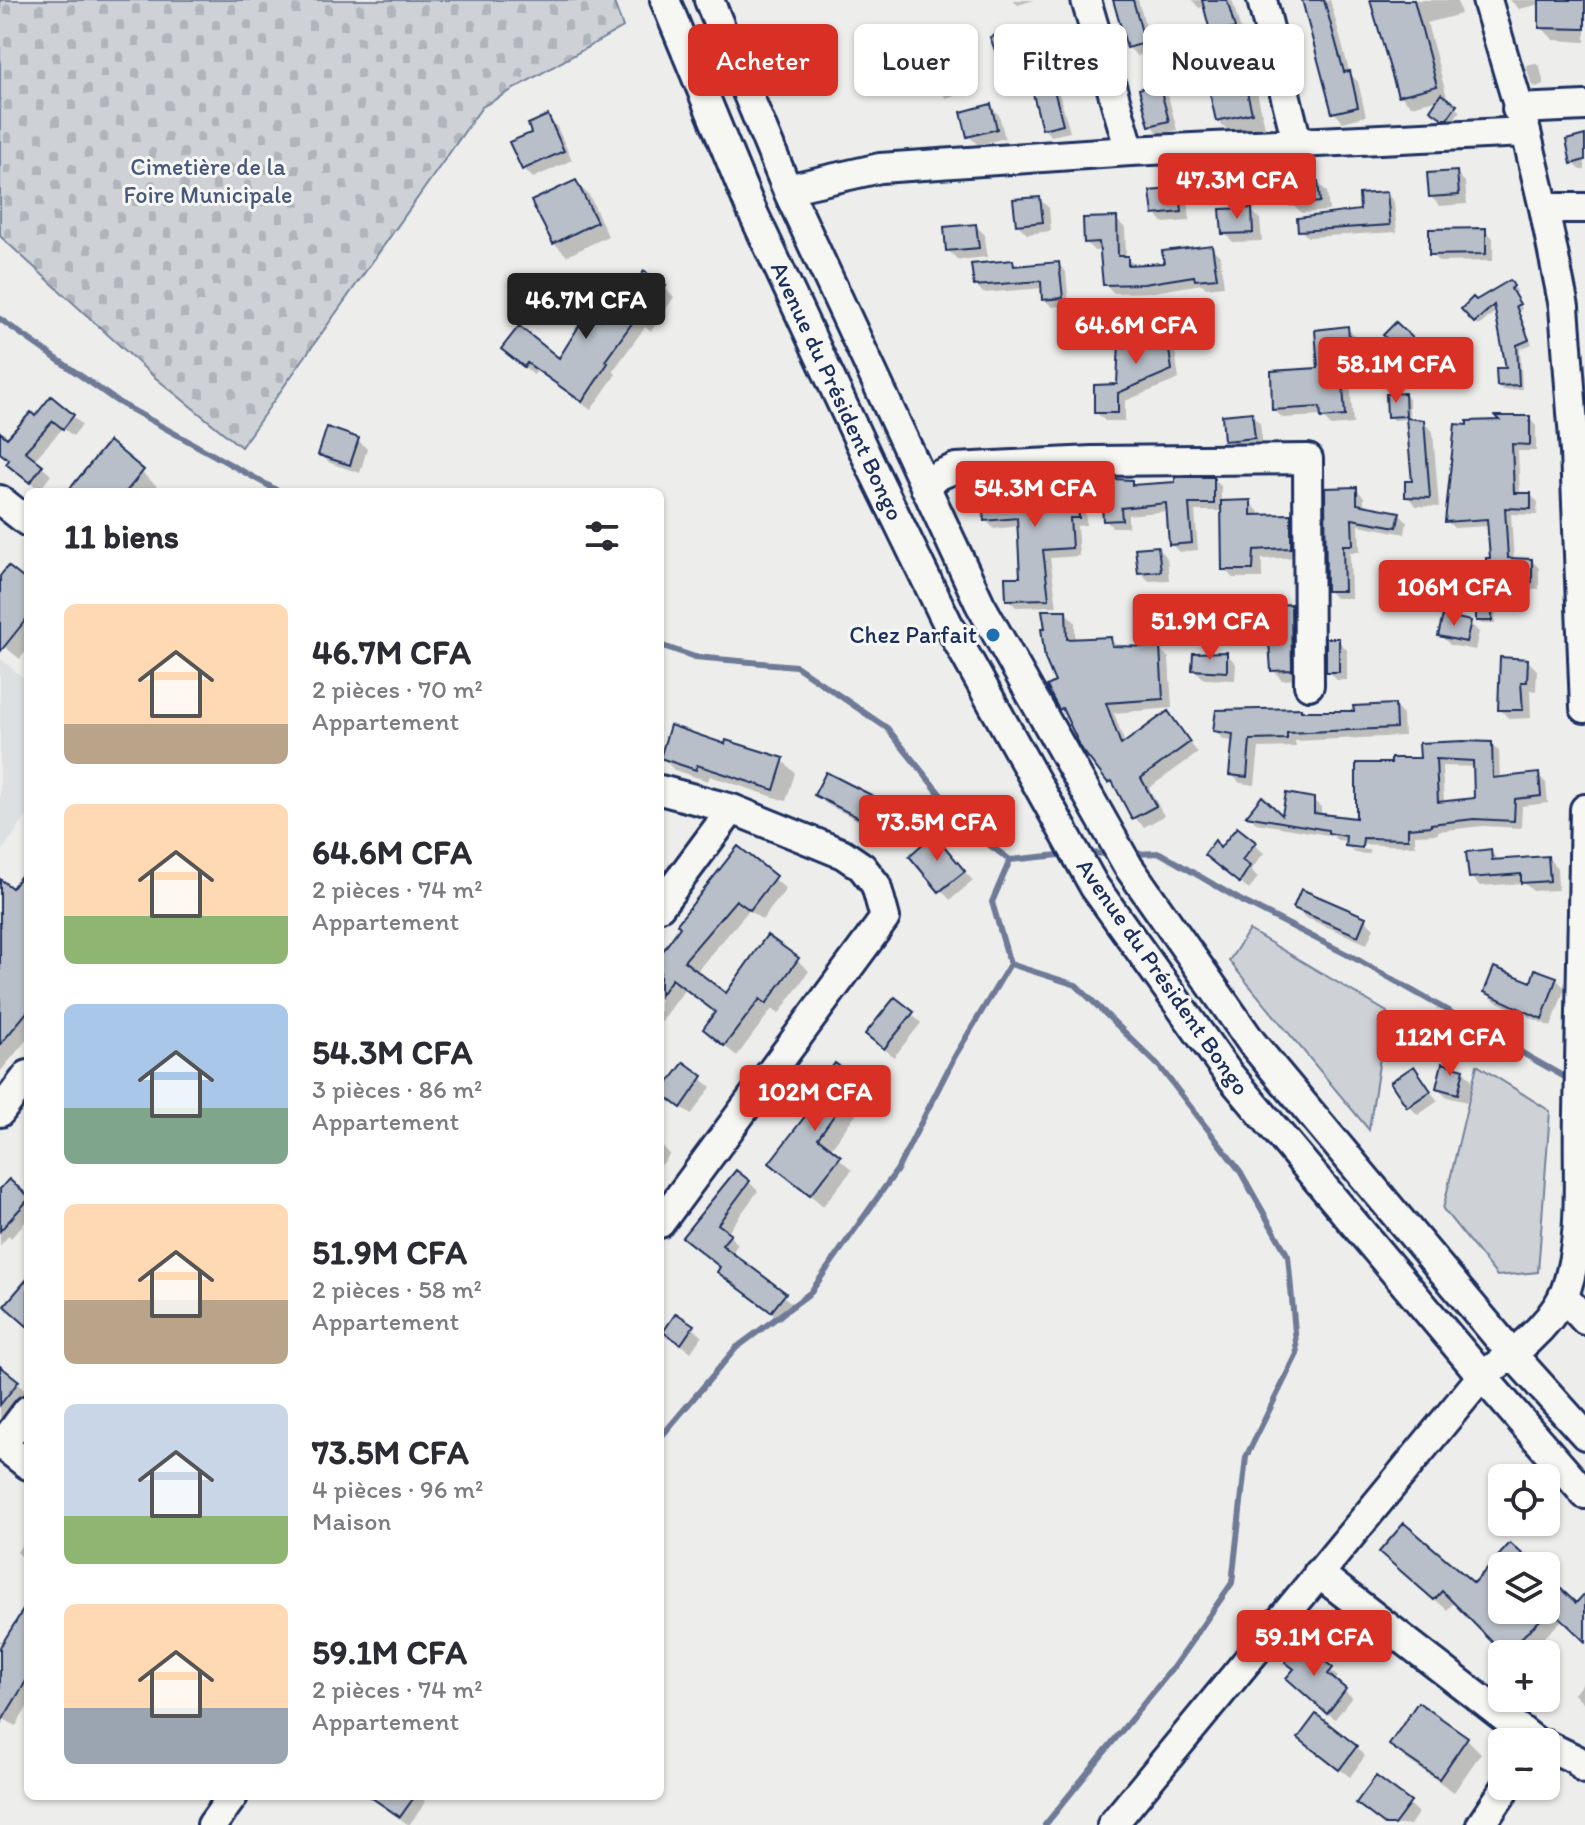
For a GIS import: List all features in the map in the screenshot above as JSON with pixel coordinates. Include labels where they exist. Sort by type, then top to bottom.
[{"type":"street","name":"Avenue du Président Bongo","points":[[665,0],[748,202],[873,470],[947,622],[1094,886],[1227,1072],[1585,1494]]},
{"type":"street","name":"Avenue du Président Bongo","points":[[709,0],[787,189],[980,604],[1128,866],[1252,1043],[1513,1355],[1585,1435]]},
{"type":"street","points":[[1086,0],[1130,151]]},
{"type":"street","points":[[1262,0],[1297,142]]},
{"type":"street","points":[[1487,0],[1574,310],[1575,452],[1585,708]]},
{"type":"street","points":[[787,189],[880,168],[1297,142],[1522,120],[1585,106]]},
{"type":"street","points":[[1544,208],[1585,208]]},
{"type":"street","points":[[925,487],[939,475],[956,468],[1092,461],[1308,459],[1309,685]]},
{"type":"street","points":[[0,500],[24,519]]},
{"type":"street","points":[[664,791],[732,809],[843,854],[876,885],[885,918],[664,1218]]},
{"type":"street","points":[[664,901],[732,809]]},
{"type":"street","points":[[1112,1825],[1482,1376],[1513,1355],[1549,1317],[1563,1296],[1576,1260],[1580,1223],[1578,1117],[1585,809]]},
{"type":"street","points":[[0,1112],[24,1080]]},
{"type":"street","points":[[1563,1296],[1585,1320]]},
{"type":"street","points":[[24,1415],[1,1444],[24,1462]]},
{"type":"street","points":[[1318,1573],[1521,1728]]},
{"type":"street","points":[[1560,1752],[1577,1760],[1585,1769]]},
{"type":"street","points":[[212,1825],[230,1800]]},
{"type":"street","points":[[1481,1825],[1498,1800]]},
{"type":"shaded area","points":[[0,658],[24,679],[24,820],[0,853]]},
{"type":"green space","name":"Cimetière de la Foire Municipale","points":[[0,0],[613,0],[623,27],[482,107],[241,447],[152,375],[0,236]]},
{"type":"green space","points":[[1249,930],[1387,1012],[1369,1130],[1229,961]]},
{"type":"green space","points":[[1477,1065],[1550,1111],[1538,1272],[1497,1276],[1443,1209]]},
{"type":"building","points":[[1113,0],[1133,0],[1143,44],[1127,48],[1127,24],[1120,24]]},
{"type":"building","points":[[1202,0],[1227,0],[1234,24],[1208,24]]},
{"type":"building","points":[[1302,0],[1324,0],[1344,72],[1350,71],[1358,107],[1332,113]]},
{"type":"building","points":[[1370,0],[1414,0],[1437,86],[1398,96]]},
{"type":"building","points":[[1539,0],[1585,0],[1585,29],[1539,28]]},
{"type":"building","points":[[1143,88],[1143,96],[1162,96],[1169,121],[1149,126],[1139,89]]},
{"type":"building","points":[[1441,94],[1457,105],[1447,119],[1430,110]]},
{"type":"building","points":[[1034,96],[1056,96],[1063,124],[1042,129]]},
{"type":"building","points":[[1210,96],[1248,96],[1252,113],[1216,121]]},
{"type":"building","points":[[991,104],[997,129],[967,137],[961,112]]},
{"type":"building","points":[[548,115],[564,151],[522,170],[509,142],[531,133],[528,124]]},
{"type":"building","points":[[1585,135],[1585,160],[1571,164],[1566,140]]},
{"type":"building","points":[[1457,171],[1459,195],[1429,197],[1427,173]]},
{"type":"building","points":[[576,180],[597,222],[553,244],[531,201]]},
{"type":"building","points":[[1318,181],[1320,202],[1290,205],[1288,184]]},
{"type":"building","points":[[1180,188],[1182,212],[1153,215],[1150,191]]},
{"type":"building","points":[[1387,192],[1390,225],[1298,231],[1297,218],[1360,210],[1359,194]]},
{"type":"building","points":[[1040,197],[1043,222],[1016,225],[1013,199]]},
{"type":"building","points":[[1252,208],[1253,233],[1222,234],[1220,209]]},
{"type":"building","points":[[1117,217],[1118,256],[1128,256],[1128,265],[1164,263],[1162,251],[1212,245],[1217,278],[1195,280],[1194,276],[1144,284],[1103,285],[1099,242],[1084,243],[1083,218]]},
{"type":"building","points":[[976,224],[979,248],[946,251],[944,227]]},
{"type":"building","points":[[1486,228],[1486,254],[1429,255],[1429,229]]},
{"type":"building","points":[[1013,260],[1014,266],[1059,262],[1063,298],[1042,300],[1041,281],[974,286],[971,264]]},
{"type":"building","points":[[644,271],[666,286],[641,323],[635,319],[605,361],[608,363],[582,402],[527,363],[524,367],[501,349],[519,326],[559,358],[594,302],[614,317]]},
{"type":"building","points":[[1510,280],[1529,340],[1517,345],[1519,385],[1497,386],[1496,368],[1506,368],[1494,305],[1474,323],[1461,309],[1473,297],[1476,300]]},
{"type":"building","points":[[1164,318],[1172,370],[1118,393],[1118,413],[1094,413],[1094,385],[1117,384],[1119,342],[1133,342],[1133,338],[1149,335],[1148,320]]},
{"type":"building","points":[[1396,322],[1415,340],[1401,354],[1383,335]]},
{"type":"building","points":[[1348,326],[1352,370],[1342,371],[1345,416],[1321,418],[1320,407],[1272,410],[1271,371],[1318,368],[1315,330]]},
{"type":"building","points":[[1405,393],[1406,416],[1387,417],[1386,394]]},
{"type":"building","points":[[51,396],[74,415],[63,429],[53,421],[25,451],[43,465],[30,483],[6,464],[9,460],[0,453],[0,432],[7,438],[31,412],[35,416]]},
{"type":"building","points":[[1252,412],[1255,438],[1224,441],[1222,415]]},
{"type":"building","points":[[1495,416],[1530,416],[1530,445],[1512,444],[1514,493],[1531,493],[1531,509],[1505,508],[1508,558],[1532,559],[1532,582],[1485,581],[1486,558],[1490,558],[1487,519],[1445,522],[1455,424],[1499,420]]},
{"type":"building","points":[[1406,418],[1424,420],[1430,498],[1405,497],[1405,481],[1412,481]]},
{"type":"building","points":[[327,427],[359,438],[350,465],[318,455]]},
{"type":"building","points":[[109,441],[144,470],[129,488],[70,488]]},
{"type":"building","points":[[1175,477],[1214,477],[1214,504],[1189,504],[1192,543],[1169,545],[1166,503],[1121,508],[1122,520],[1103,521],[1102,505],[1112,504],[1113,479],[1132,480],[1132,485],[1175,482]]},
{"type":"building","points":[[1031,481],[1031,485],[1077,483],[1079,518],[1070,518],[1072,548],[1043,550],[1049,599],[1006,600],[1005,577],[1020,577],[1017,518],[984,521],[982,501],[998,500],[996,484]]},
{"type":"building","points":[[1357,487],[1357,504],[1400,512],[1397,527],[1352,519],[1353,545],[1343,545],[1344,591],[1326,591],[1325,488]]},
{"type":"building","points":[[1251,500],[1251,515],[1291,514],[1291,548],[1254,550],[1253,570],[1222,570],[1221,501]]},
{"type":"building","points":[[1158,546],[1161,571],[1138,573],[1135,548]]},
{"type":"building","points":[[8,566],[24,579],[24,622],[0,652],[0,576]]},
{"type":"building","points":[[1476,597],[1492,597],[1492,621],[1476,621]]},
{"type":"building","points":[[1222,601],[1243,601],[1243,607],[1291,604],[1292,670],[1271,671],[1269,642],[1260,642],[1259,635],[1221,636]]},
{"type":"building","points":[[1042,610],[1066,610],[1067,639],[1111,637],[1112,646],[1160,647],[1163,699],[1106,703],[1121,745],[1168,711],[1190,742],[1141,778],[1156,806],[1132,819],[1112,781],[1108,783],[1081,748],[1062,708],[1059,710],[1050,693],[1047,686],[1055,682],[1045,659]]},
{"type":"building","points":[[1443,615],[1471,621],[1466,642],[1438,636]]},
{"type":"building","points":[[1326,638],[1339,638],[1339,672],[1326,672]]},
{"type":"building","points":[[1227,652],[1227,672],[1192,670],[1193,653]]},
{"type":"building","points":[[1500,657],[1528,659],[1527,682],[1521,682],[1523,710],[1498,710]]},
{"type":"building","points":[[1395,704],[1396,728],[1287,733],[1287,739],[1250,740],[1247,777],[1229,775],[1233,734],[1213,731],[1216,710],[1301,708],[1301,711],[1354,711],[1353,706]]},
{"type":"building","points":[[670,725],[725,744],[726,740],[784,758],[774,790],[697,765],[696,770],[664,759],[664,745]]},
{"type":"building","points":[[1492,742],[1493,778],[1539,773],[1541,796],[1515,799],[1514,821],[1474,819],[1408,828],[1408,839],[1363,838],[1362,848],[1345,846],[1346,836],[1328,833],[1328,830],[1246,816],[1262,796],[1282,815],[1286,793],[1314,798],[1314,813],[1356,818],[1356,763],[1391,763],[1391,758],[1420,758],[1419,743]],"holes":[[[1436,759],[1473,761],[1474,798],[1438,802]]]},
{"type":"building","points":[[826,772],[879,799],[867,822],[814,795]]},
{"type":"building","points":[[1237,827],[1256,842],[1242,860],[1250,866],[1239,883],[1204,855],[1215,840],[1220,848]]},
{"type":"building","points":[[934,834],[965,871],[939,892],[909,856]]},
{"type":"building","points":[[738,846],[776,876],[750,910],[736,900],[684,961],[726,993],[767,935],[799,958],[766,1004],[760,999],[724,1046],[703,1029],[715,1012],[672,979],[664,990],[664,949],[680,927],[677,924]]},
{"type":"building","points":[[1491,849],[1492,860],[1548,856],[1550,881],[1521,883],[1521,874],[1469,878],[1466,852]]},
{"type":"building","points":[[24,872],[24,1016],[0,1045],[0,879],[12,888]]},
{"type":"building","points":[[1301,889],[1366,917],[1358,936],[1293,908]]},
{"type":"building","points":[[1494,967],[1531,982],[1535,969],[1557,977],[1542,1019],[1484,992]]},
{"type":"building","points":[[895,997],[914,1012],[884,1049],[865,1034]]},
{"type":"building","points":[[684,1062],[703,1076],[681,1108],[664,1095],[664,1089]]},
{"type":"building","points":[[835,1063],[859,1080],[818,1138],[841,1156],[810,1195],[769,1163],[809,1111],[803,1107]]},
{"type":"building","points":[[1442,1063],[1464,1069],[1458,1094],[1436,1088]]},
{"type":"building","points":[[1414,1066],[1431,1091],[1407,1107],[1390,1082]]},
{"type":"building","points":[[736,1170],[750,1181],[718,1224],[731,1234],[722,1245],[786,1293],[771,1312],[717,1272],[720,1267],[682,1237]]},
{"type":"building","points":[[9,1179],[24,1192],[24,1204],[0,1231],[0,1189]]},
{"type":"building","points":[[24,1283],[24,1324],[4,1306]]},
{"type":"building","points":[[676,1313],[694,1325],[681,1344],[664,1331]]},
{"type":"building","points":[[0,1366],[19,1381],[0,1405]]},
{"type":"building","points":[[1404,1523],[1474,1583],[1488,1567],[1488,1624],[1536,1624],[1519,1640],[1490,1640],[1442,1591],[1434,1600],[1379,1552]]},
{"type":"building","points":[[1510,1543],[1520,1552],[1502,1552]]},
{"type":"building","points":[[1560,1588],[1576,1603],[1585,1593],[1585,1642],[1560,1618]]},
{"type":"building","points":[[24,1608],[24,1685],[0,1724],[0,1647]]},
{"type":"building","points":[[1302,1642],[1333,1668],[1328,1674],[1346,1689],[1327,1714],[1286,1678],[1294,1669],[1285,1662]]},
{"type":"building","points":[[1418,1702],[1468,1737],[1439,1779],[1389,1745]]},
{"type":"building","points":[[1316,1714],[1357,1746],[1339,1770],[1298,1738]]},
{"type":"building","points":[[1376,1776],[1411,1802],[1394,1825],[1385,1825],[1356,1803]]},
{"type":"building","points":[[375,1800],[412,1800],[400,1817]]},
{"type":"waterway","points":[[0,319],[118,402],[273,488]]},
{"type":"waterway","points":[[664,646],[695,657],[796,666],[887,728],[969,830],[1010,860],[1069,854]]},
{"type":"waterway","points":[[1084,853],[1112,854]]},
{"type":"waterway","points":[[1132,854],[1160,853],[1570,1080]]},
{"type":"waterway","points":[[664,1433],[736,1348],[810,1293],[897,1170],[955,1056],[1010,964],[992,902],[1010,860]]},
{"type":"waterway","points":[[1010,964],[1076,985],[1159,1066],[1240,1171],[1288,1256],[1297,1354],[1246,1457],[1232,1583],[1172,1669],[1045,1825]]},
{"type":"place","name":"Chez Parfait","points":[[993,635]]}]
